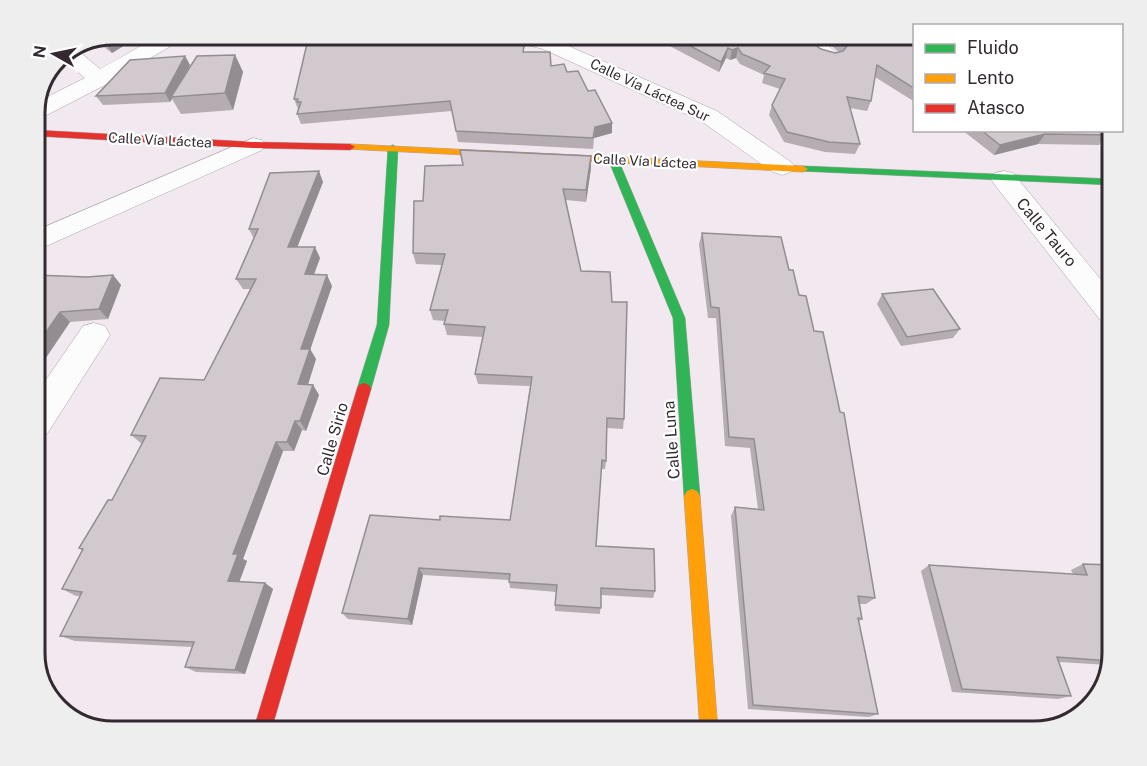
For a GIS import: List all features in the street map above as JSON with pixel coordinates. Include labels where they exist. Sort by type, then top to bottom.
[{"type":"street","points":[[45,107],[158,45]]},
{"type":"street","name":"Calle Vía Láctea Sur","points":[[550,45],[709,116],[782,167]]},
{"type":"street","points":[[815,45],[831,56]]},
{"type":"street","points":[[84,66],[99,79]]},
{"type":"street","name":"Calle Vía Láctea","points":[[45,134],[253,145],[393,148],[1004,179],[1102,182]]},
{"type":"street","points":[[45,238],[253,145]]},
{"type":"street","name":"Calle Sirio","points":[[265,721],[383,325],[393,148]]},
{"type":"street","name":"Calle Luna","points":[[613,159],[679,318],[709,721]]},
{"type":"street","name":"Calle Tauro","points":[[1004,179],[1102,300]]},
{"type":"street","points":[[45,409],[94,335]]},
{"type":"building","points":[[307,45],[520,45],[524,46],[523,52],[550,52],[551,66],[564,64],[567,72],[578,71],[588,91],[595,90],[612,123],[595,127],[593,138],[456,131],[450,101],[297,114],[301,102],[294,99]]},
{"type":"building","points":[[688,45],[815,45],[835,53],[843,51],[846,45],[913,45],[913,88],[877,65],[871,101],[847,97],[860,144],[829,142],[787,132],[772,105],[785,79],[764,73],[770,66],[742,54],[738,48],[732,50],[728,48],[721,62]]},
{"type":"building","points":[[235,55],[225,93],[171,97],[197,56]]},
{"type":"building","points":[[185,56],[165,93],[96,96],[130,60]]},
{"type":"building","points":[[984,132],[1102,132],[1102,135],[1045,134],[1000,145]]},
{"type":"building","points":[[460,150],[591,156],[586,190],[563,189],[581,271],[610,272],[612,302],[627,302],[624,419],[607,418],[606,461],[602,460],[596,546],[654,549],[655,591],[601,588],[601,608],[555,605],[557,585],[509,582],[510,574],[419,568],[408,619],[342,613],[370,515],[440,520],[440,516],[510,520],[532,377],[475,374],[485,327],[444,324],[448,310],[430,310],[445,254],[413,253],[414,201],[423,201],[425,166],[463,165]]},
{"type":"building","points":[[319,171],[288,247],[315,247],[305,274],[327,275],[301,349],[310,349],[298,384],[313,385],[300,421],[295,421],[287,442],[276,442],[233,554],[238,554],[228,581],[265,583],[235,670],[185,667],[194,642],[60,636],[82,592],[62,589],[83,549],[79,548],[108,500],[112,500],[146,436],[131,435],[160,378],[204,380],[256,279],[236,279],[258,229],[249,229],[270,173]]},
{"type":"building","points":[[702,233],[781,237],[789,270],[793,270],[799,295],[806,296],[814,331],[823,332],[840,412],[844,413],[875,598],[858,596],[862,619],[858,618],[878,714],[753,705],[735,507],[764,510],[754,439],[729,437],[719,308],[711,307]]},
{"type":"building","points":[[45,275],[87,277],[113,275],[99,309],[60,312],[45,334]]},
{"type":"building","points":[[933,289],[960,329],[907,337],[882,294]]},
{"type":"building","points":[[1083,564],[1102,565],[1101,660],[1057,657],[1071,696],[962,689],[929,565],[1087,575]]},
{"type":"traffic: fast","points":[[364,389],[383,325],[393,148]]},
{"type":"traffic: fast","points":[[613,159],[679,318],[692,496]]},
{"type":"traffic: fast","points":[[803,169],[1102,182]]},
{"type":"traffic: slow","points":[[350,147],[803,169]]},
{"type":"traffic: slow","points":[[692,496],[708,721]]},
{"type":"traffic: jam","points":[[45,134],[253,145],[350,147]]},
{"type":"traffic: jam","points":[[265,721],[364,389]]}]
